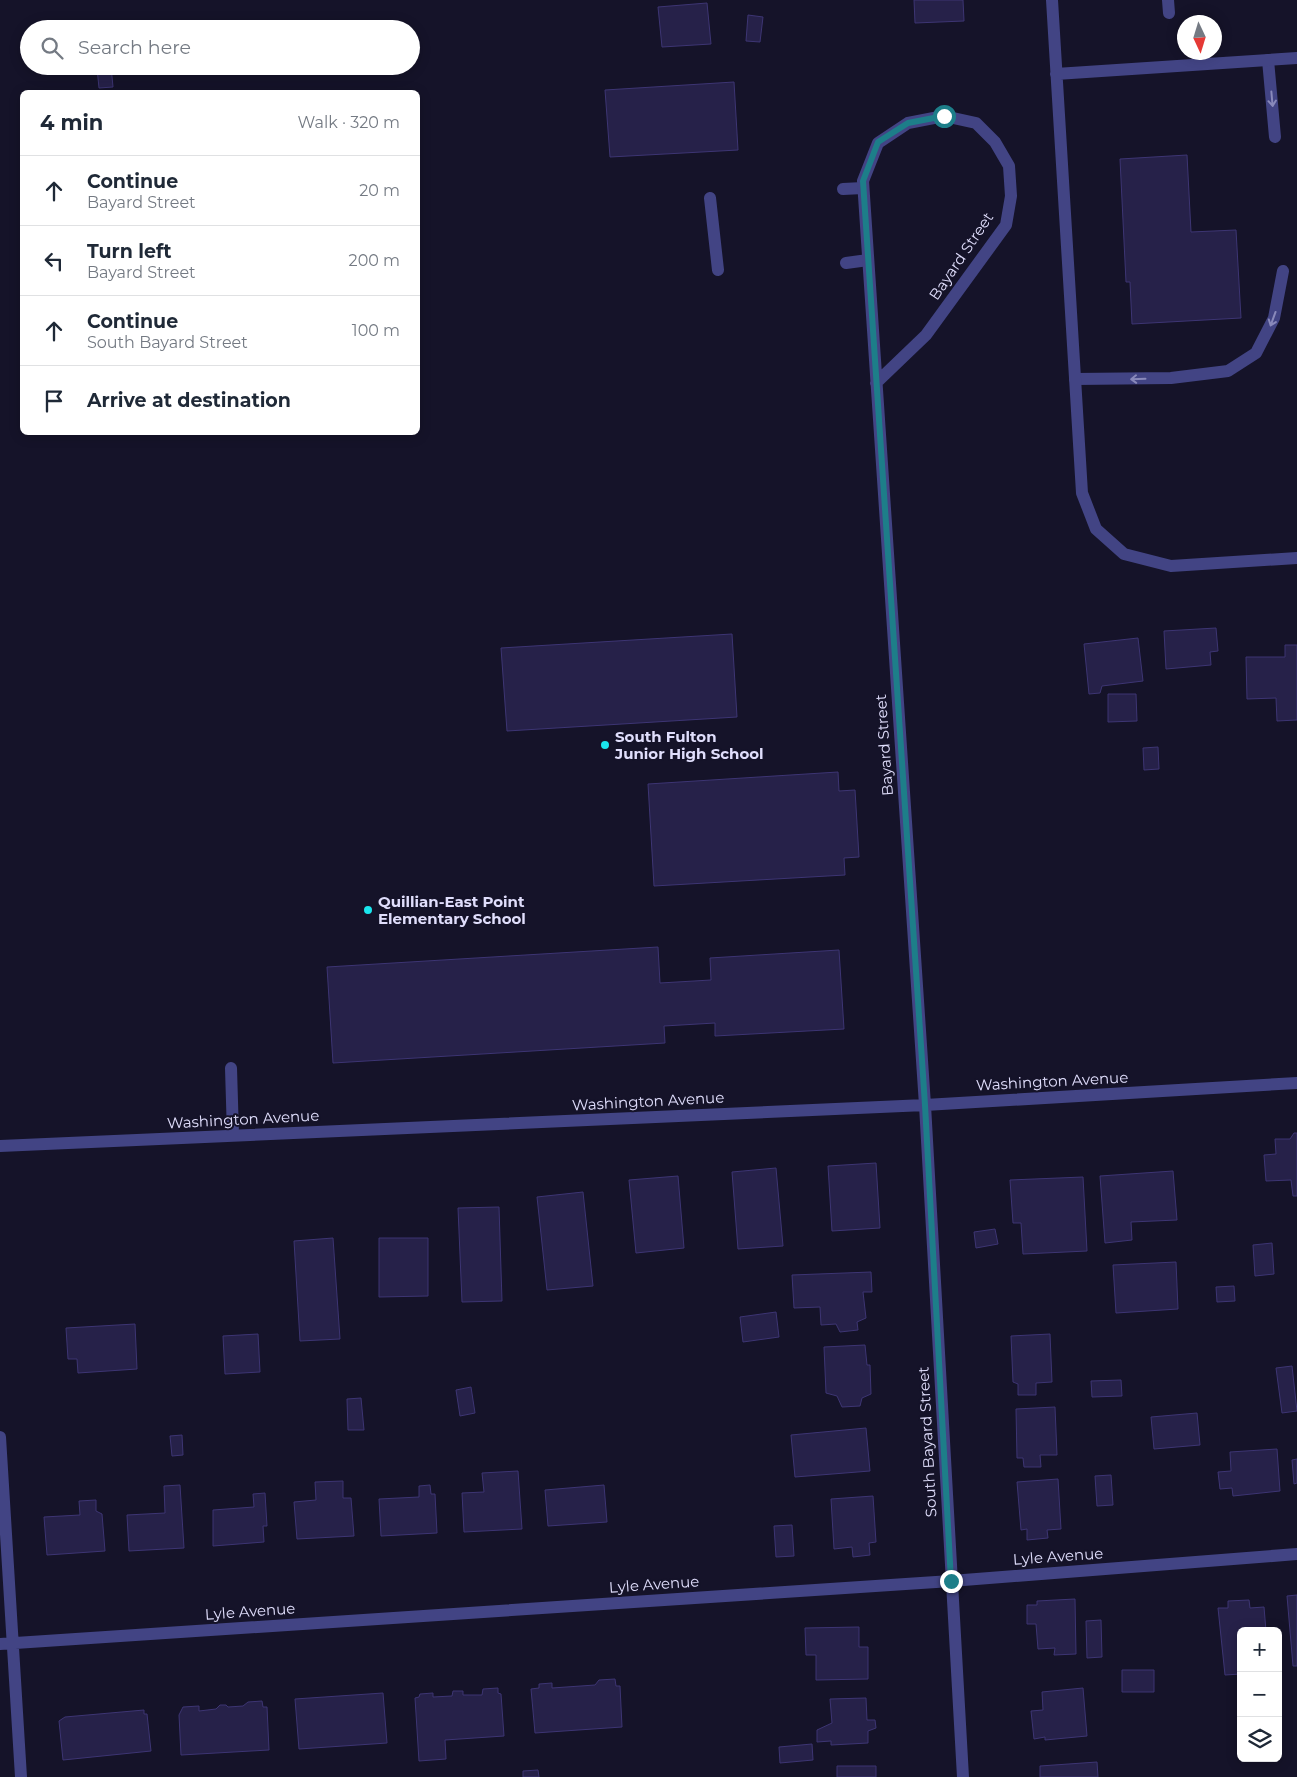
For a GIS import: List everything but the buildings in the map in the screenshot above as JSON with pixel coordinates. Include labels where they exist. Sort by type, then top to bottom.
[{"type":"street","points":[[1052,0],[1082,493],[1096,528],[1124,554],[1171,566],[1297,558]]},
{"type":"street","points":[[1056,74],[1297,58]]},
{"type":"street","points":[[1268,60],[1275,137]]},
{"type":"street","name":"Bayard Street","points":[[876,383],[926,336],[1006,225],[1011,196],[1009,166],[995,142],[976,123],[944,116],[908,123],[878,142],[863,181],[876,383],[925,1105]]},
{"type":"street","points":[[843,190],[863,188]]},
{"type":"street","points":[[710,198],[718,270]]},
{"type":"street","points":[[846,263],[868,260]]},
{"type":"street","points":[[1075,379],[1171,378],[1228,371],[1256,353],[1274,318],[1283,271]]},
{"type":"street","points":[[231,1068],[233,1135]]},
{"type":"street","name":"Washington Avenue","points":[[0,1146],[925,1105],[1297,1082]]},
{"type":"street","name":"South Bayard Street","points":[[925,1105],[963,1777]]},
{"type":"street","points":[[0,1438],[6,1644],[21,1777]]},
{"type":"street","name":"Lyle Avenue","points":[[6,1644],[951,1581],[1297,1554]]},
{"type":"place","name":"South Fulton Junior High School","points":[[605,745]]},
{"type":"place","name":"Quillian-East Point Elementary School","points":[[368,910]]},
{"type":"route","points":[[944,116],[908,123],[878,142],[863,181],[925,1105],[951,1581]]}]
